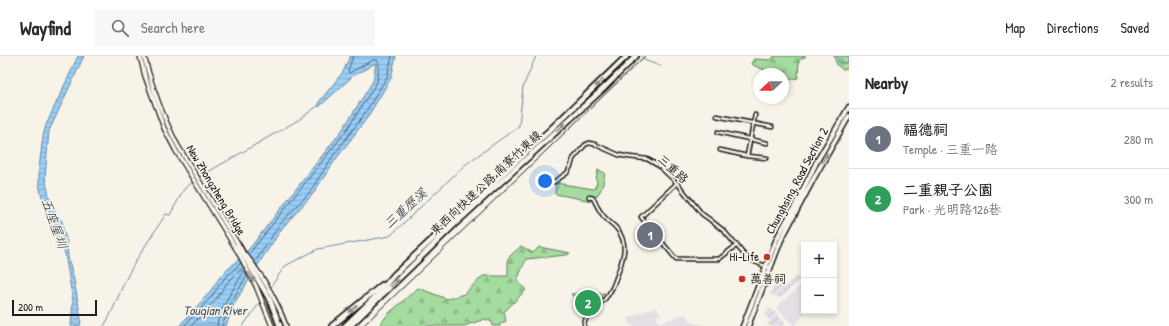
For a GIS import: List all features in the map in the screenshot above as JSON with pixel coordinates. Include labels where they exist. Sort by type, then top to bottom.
[{"type":"highway","name":"東西向快速公路 南寮竹東線","points":[[345,326],[376,296],[394,275],[627,56]]},
{"type":"highway","name":"東西向快速公路 南寮竹東線","points":[[350,326],[456,224],[605,87],[636,56]]},
{"type":"highway","points":[[238,245],[270,300],[280,326]]},
{"type":"highway","points":[[332,326],[394,275]]},
{"type":"highway","points":[[354,326],[367,311]]},
{"type":"main road","name":"Chunghsing, Road Section 2","points":[[768,267],[777,238],[849,107]]},
{"type":"main road","points":[[743,326],[781,240],[849,116]]},
{"type":"main road","points":[[748,326],[768,267]]},
{"type":"street","name":"New Zhongzheng Bridge","points":[[140,56],[145,76],[166,132],[238,252],[256,286],[272,326]]},
{"type":"street","name":"New Zhongzheng Bridge","points":[[144,56],[159,103],[178,146],[238,245],[264,281],[282,313],[286,326]]},
{"type":"street","points":[[747,156],[755,115]]},
{"type":"street","points":[[718,116],[772,127]]},
{"type":"street","points":[[718,132],[767,143]]},
{"type":"street","name":"三重路","points":[[554,182],[567,173],[573,159],[585,145],[589,143],[629,157],[647,159],[658,166],[677,183],[702,214],[724,231],[748,259],[768,267]]},
{"type":"street","points":[[720,150],[747,156],[767,158]]},
{"type":"street","points":[[677,183],[641,217],[676,260],[719,259],[737,245]]},
{"type":"street","points":[[584,326],[586,317],[607,297],[612,288],[623,259],[624,252],[622,237],[617,229],[603,215],[592,198],[589,197]]},
{"type":"shaded area","points":[[794,277],[801,277],[801,279],[781,298],[770,294],[774,286],[787,285]]},
{"type":"shaded area","points":[[801,285],[801,314],[804,314],[794,326],[776,307]]},
{"type":"shaded area","points":[[656,307],[661,314],[656,316],[659,323],[685,314],[693,323],[706,326],[631,326],[628,318]]},
{"type":"shaded area","points":[[769,308],[773,310],[785,323],[783,326],[767,326],[770,320],[765,316]]},
{"type":"green space","points":[[774,56],[806,56],[799,60],[798,78],[789,80],[789,68],[760,68],[751,64],[754,59],[772,60]]},
{"type":"green space","points":[[834,56],[849,56],[849,68],[843,70],[837,65]]},
{"type":"green space","points":[[598,170],[605,173],[604,181],[602,188],[592,201],[555,194],[556,183],[594,189],[597,183],[596,179]]},
{"type":"green space","points":[[521,246],[533,253],[539,247],[570,253],[567,255],[526,259],[517,280],[526,290],[504,312],[506,321],[500,324],[500,326],[493,326],[492,322],[485,319],[464,326],[379,326],[388,314],[418,288],[447,299],[464,294],[483,276],[508,276],[508,258]]},
{"type":"green space","points":[[605,293],[587,312],[571,294]]},
{"type":"water","name":"五座屋圳","points":[[78,56],[84,56],[49,131],[45,177],[50,201],[58,217],[62,221],[81,319],[80,326],[71,326],[73,301],[65,254],[59,241],[55,226],[42,197],[39,184],[39,168],[46,125]]},
{"type":"water","name":"Touqian River","points":[[350,56],[396,56],[391,78],[367,118],[336,159],[312,195],[283,227],[234,304],[226,326],[179,326],[209,293],[220,277],[249,249],[343,129],[373,81],[376,63],[353,76],[319,107],[319,102],[343,72]]},
{"type":"waterway","name":"三重歷溪","points":[[270,288],[285,266],[318,249],[390,236],[466,164],[519,126],[523,87],[536,56]]},
{"type":"waterway","points":[[642,56],[646,61],[661,66]]},
{"type":"waterway","name":"三重歷溪","points":[[838,56],[837,58],[840,64],[849,62]]},
{"type":"waterway","points":[[195,180],[300,119],[319,105]]},
{"type":"waterway","points":[[104,326],[113,310],[129,272],[139,255],[166,214],[170,215],[184,189],[193,182]]},
{"type":"waterway","name":"三重歷溪","points":[[243,326],[261,301]]},
{"type":"railway","points":[[363,326],[645,56]]},
{"type":"place","name":"福德祠","points":[[650,235]]},
{"type":"place","name":"Hi-Life","points":[[767,257]]},
{"type":"place","name":"萬善祠","points":[[742,279]]},
{"type":"place","name":"二重親子公園","points":[[588,303]]}]
